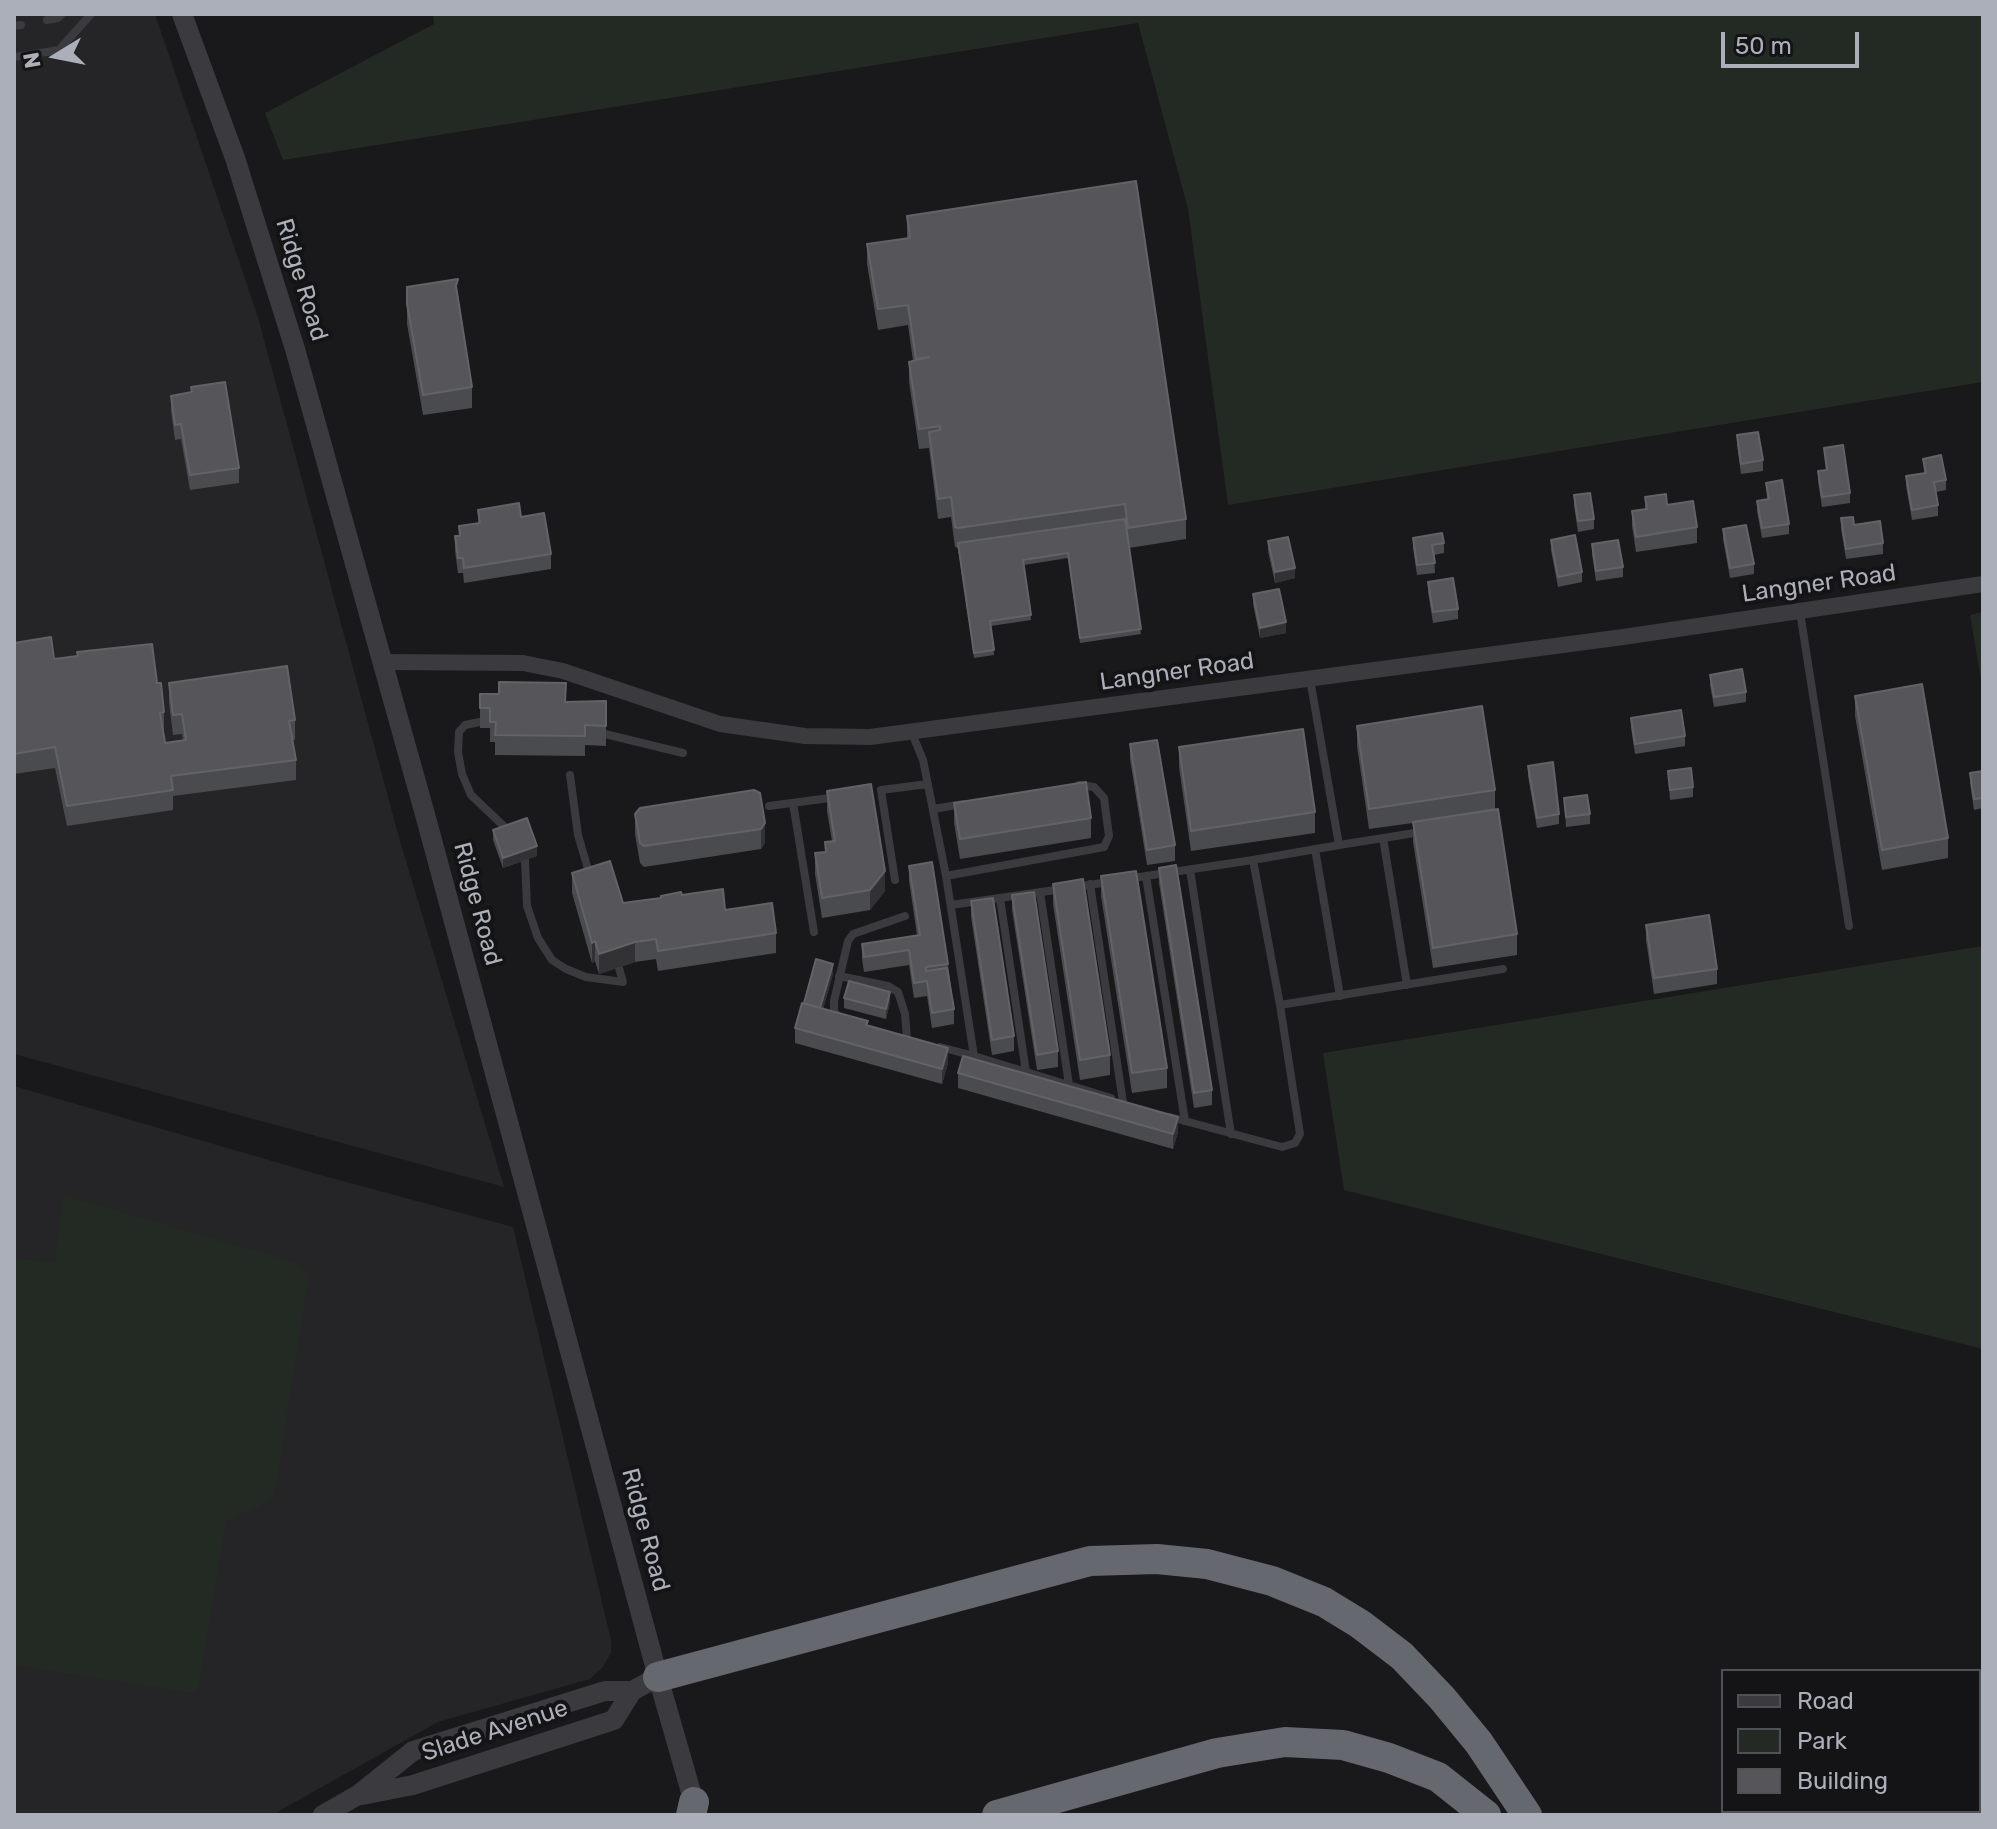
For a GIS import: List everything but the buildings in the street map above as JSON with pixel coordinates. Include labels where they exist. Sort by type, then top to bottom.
[{"type":"highway","points":[[645,1684],[1090,1561],[1157,1559],[1207,1564],[1272,1581],[1324,1602],[1360,1624],[1402,1656],[1479,1743],[1527,1815]]},
{"type":"highway","points":[[997,1815],[1217,1753],[1285,1742],[1343,1745],[1389,1758],[1438,1777],[1486,1815]]},
{"type":"street","name":"Ridge Road","points":[[182,14],[258,229],[383,662],[550,1277],[645,1684],[694,1811]]},
{"type":"street","name":"Langner Road","points":[[383,662],[523,663],[563,671],[720,724],[766,732],[846,738],[1800,612],[1983,584]]},
{"type":"street","name":"Slade Avenue","points":[[358,1795],[413,1785],[614,1720],[645,1684]]},
{"type":"street","name":"Slade Avenue","points":[[323,1815],[358,1795],[413,1751],[605,1691],[645,1684]]},
{"type":"lane","points":[[47,20],[62,14]]},
{"type":"lane","points":[[14,57],[59,50],[91,14]]},
{"type":"lane","points":[[1800,612],[1849,926]]},
{"type":"lane","points":[[1309,678],[1339,845]]},
{"type":"lane","points":[[480,722],[465,725],[459,732],[458,752],[462,774],[471,795],[512,833]]},
{"type":"lane","points":[[911,731],[923,760],[946,876],[974,1056]]},
{"type":"lane","points":[[605,734],[683,753]]},
{"type":"lane","points":[[570,775],[578,835],[593,887]]},
{"type":"lane","points":[[867,792],[928,784]]},
{"type":"lane","points":[[946,876],[1092,852],[1104,847],[1109,836],[1104,798],[1100,791],[1086,784],[1062,787]]},
{"type":"lane","points":[[881,790],[895,880]]},
{"type":"lane","points":[[769,806],[852,794]]},
{"type":"lane","points":[[933,809],[976,802]]},
{"type":"lane","points":[[793,803],[814,932]]},
{"type":"lane","points":[[951,905],[1190,870],[1429,830]]},
{"type":"lane","points":[[1383,838],[1407,985]]},
{"type":"lane","points":[[1315,849],[1340,996]]},
{"type":"lane","points":[[525,860],[527,906],[538,938],[552,960],[586,977],[623,982],[619,968]]},
{"type":"lane","points":[[1160,1114],[1282,1147],[1295,1143],[1300,1134],[1253,860]]},
{"type":"lane","points":[[1190,870],[1231,1134]]},
{"type":"lane","points":[[1146,876],[1185,1121]]},
{"type":"lane","points":[[1090,884],[1123,1102]]},
{"type":"lane","points":[[1040,892],[1069,1085]]},
{"type":"lane","points":[[1000,898],[1026,1072]]},
{"type":"lane","points":[[855,1023],[842,1020],[834,1011],[848,941],[853,934],[905,916]]},
{"type":"lane","points":[[1280,1005],[1503,969]]},
{"type":"lane","points":[[839,976],[888,986],[898,992],[905,1014],[907,1038]]},
{"type":"lane","points":[[894,1034],[921,1041]]},
{"type":"lane","points":[[934,1045],[1136,1106]]},
{"type":"shaded area","points":[[14,14],[155,14],[257,314],[400,841],[504,1187],[14,1054]]},
{"type":"shaded area","points":[[14,1086],[513,1227],[611,1640],[611,1653],[603,1667],[590,1679],[438,1722],[272,1815],[14,1815]]},
{"type":"green space","points":[[433,14],[1983,14],[1983,382],[1228,505],[1188,209],[1138,23],[283,160],[265,113],[434,24]]},
{"type":"green space","points":[[1983,612],[1983,692],[1970,615]]},
{"type":"green space","points":[[1983,946],[1983,1349],[1344,1190],[1323,1053]]},
{"type":"green space","points":[[63,1195],[295,1262],[309,1276],[274,1499],[226,1522],[199,1687],[191,1693],[14,1665],[14,1259],[55,1262]]}]
